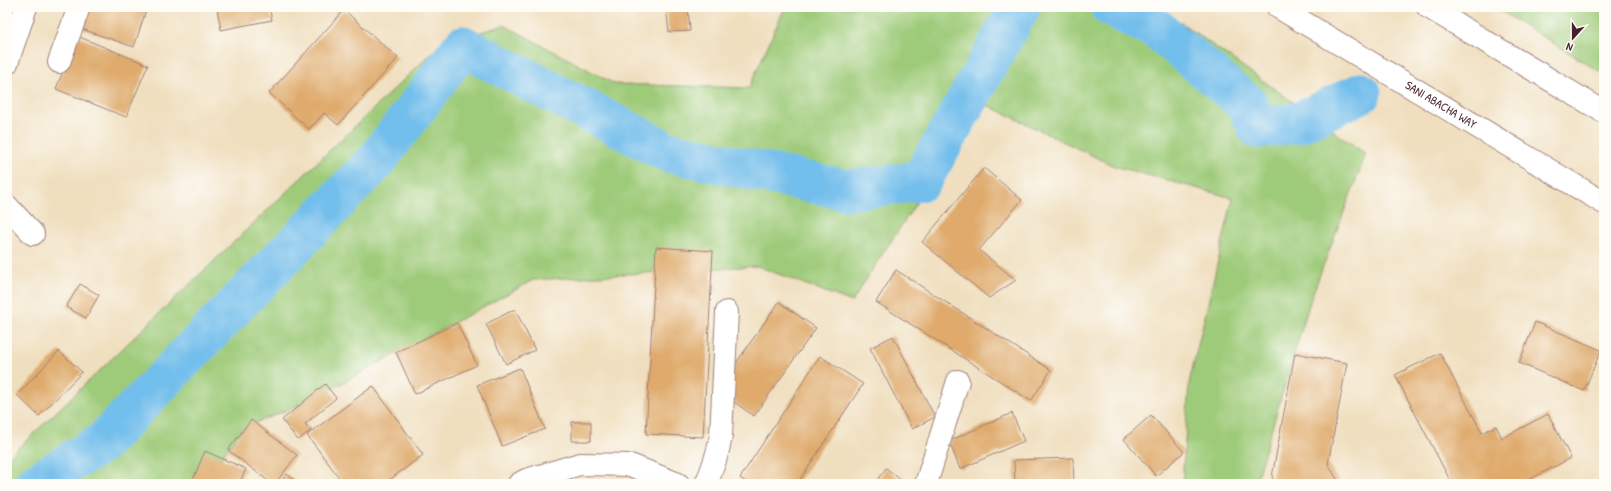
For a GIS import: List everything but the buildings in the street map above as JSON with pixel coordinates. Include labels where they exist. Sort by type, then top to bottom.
[{"type":"main road","points":[[7,63],[26,7]]},
{"type":"main road","points":[[59,62],[79,7]]},
{"type":"main road","name":"SANI ABACHA WAY","points":[[1278,7],[1600,200]]},
{"type":"main road","points":[[1428,7],[1604,112]]},
{"type":"main road","points":[[7,206],[33,234]]},
{"type":"main road","points":[[706,484],[719,450],[721,436],[727,312]]},
{"type":"main road","points":[[926,484],[958,381]]},
{"type":"main road","points":[[519,484],[526,480],[580,464],[630,465],[678,484]]},
{"type":"green space","points":[[785,7],[1159,7],[1366,154],[1311,298],[1255,484],[1182,484],[1189,383],[1233,198],[1114,166],[983,103],[852,302],[757,266],[533,280],[307,402],[243,428],[201,484],[7,484],[7,459],[441,44],[504,25],[615,84],[749,88]]},
{"type":"green space","points":[[1494,7],[1604,7],[1604,74]]},
{"type":"waterway","points":[[35,484],[102,443],[376,161],[463,46],[668,152],[847,190],[921,181],[1020,7]]},
{"type":"waterway","points":[[1111,7],[1157,29],[1247,104],[1258,128],[1298,123],[1361,93]]}]
